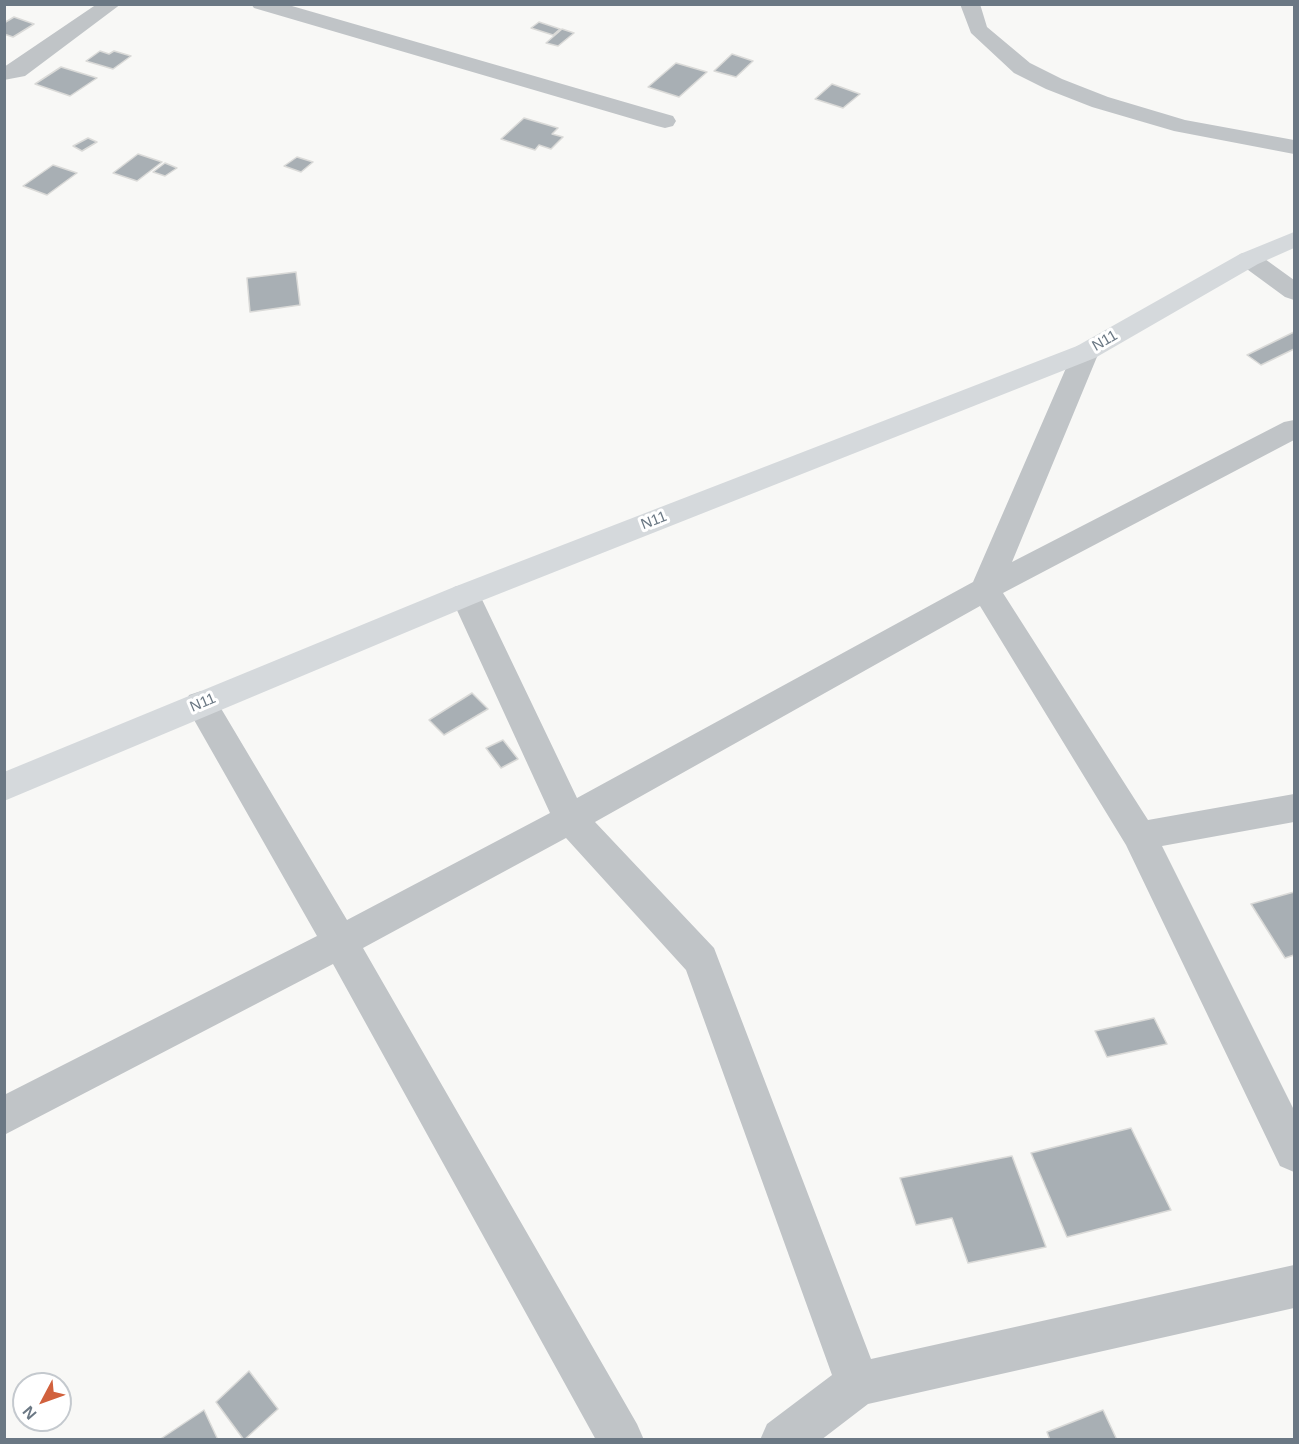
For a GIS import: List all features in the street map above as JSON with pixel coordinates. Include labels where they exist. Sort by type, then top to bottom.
[{"type":"main road","name":"N11","points":[[4,787],[465,595],[1086,352],[1249,259],[1294,239]]},
{"type":"street","points":[[4,74],[16,71],[111,4]]},
{"type":"street","points":[[970,4],[978,28],[1022,68],[1054,84],[1100,102],[1182,126],[1294,147]]},
{"type":"street","points":[[264,5],[665,121]]},
{"type":"street","points":[[1249,259],[1294,292]]},
{"type":"street","points":[[985,589],[1086,352]]},
{"type":"street","points":[[4,1116],[340,942],[570,819],[985,589],[1294,429]]},
{"type":"street","points":[[985,589],[1139,836],[1294,1152]]},
{"type":"street","points":[[465,595],[570,819],[701,960],[858,1384]]},
{"type":"street","points":[[201,704],[340,942],[621,1440]]},
{"type":"street","points":[[1139,836],[1294,808]]},
{"type":"street","points":[[783,1440],[858,1384],[1294,1287]]},
{"type":"building","points":[[14,17],[34,24],[13,37],[4,34],[4,23]]},
{"type":"building","points":[[539,22],[560,29],[553,35],[531,28]]},
{"type":"building","points":[[562,29],[574,33],[558,46],[546,43]]},
{"type":"building","points":[[100,51],[109,54],[114,51],[131,56],[113,69],[86,61]]},
{"type":"building","points":[[732,54],[753,61],[736,77],[714,71]]},
{"type":"building","points":[[676,63],[707,72],[679,97],[648,87]]},
{"type":"building","points":[[61,67],[97,78],[70,96],[35,84]]},
{"type":"building","points":[[832,84],[860,94],[843,108],[815,99]]},
{"type":"building","points":[[524,118],[558,128],[552,134],[563,137],[551,149],[539,145],[535,150],[501,139]]},
{"type":"building","points":[[88,138],[97,142],[82,151],[73,146]]},
{"type":"building","points":[[138,154],[162,162],[137,181],[113,173]]},
{"type":"building","points":[[297,157],[313,162],[301,172],[284,166]]},
{"type":"building","points":[[165,163],[177,168],[165,176],[153,172]]},
{"type":"building","points":[[53,165],[77,173],[47,195],[23,186]]},
{"type":"building","points":[[296,272],[300,305],[250,312],[247,278]]},
{"type":"building","points":[[1294,332],[1294,349],[1261,365],[1247,355]]},
{"type":"building","points":[[472,693],[488,709],[444,735],[429,720]]},
{"type":"building","points":[[503,740],[518,759],[501,768],[486,748]]},
{"type":"building","points":[[1294,892],[1294,955],[1285,958],[1251,904]]},
{"type":"building","points":[[1154,1018],[1167,1044],[1107,1057],[1095,1031]]},
{"type":"building","points":[[1131,1128],[1171,1210],[1067,1237],[1031,1153]]},
{"type":"building","points":[[1012,1156],[1046,1247],[968,1263],[952,1218],[916,1225],[900,1178]]},
{"type":"building","points":[[249,1371],[278,1409],[244,1440],[216,1402]]},
{"type":"building","points":[[204,1410],[218,1440],[159,1440]]},
{"type":"building","points":[[1103,1410],[1117,1440],[1050,1440],[1047,1432]]}]
